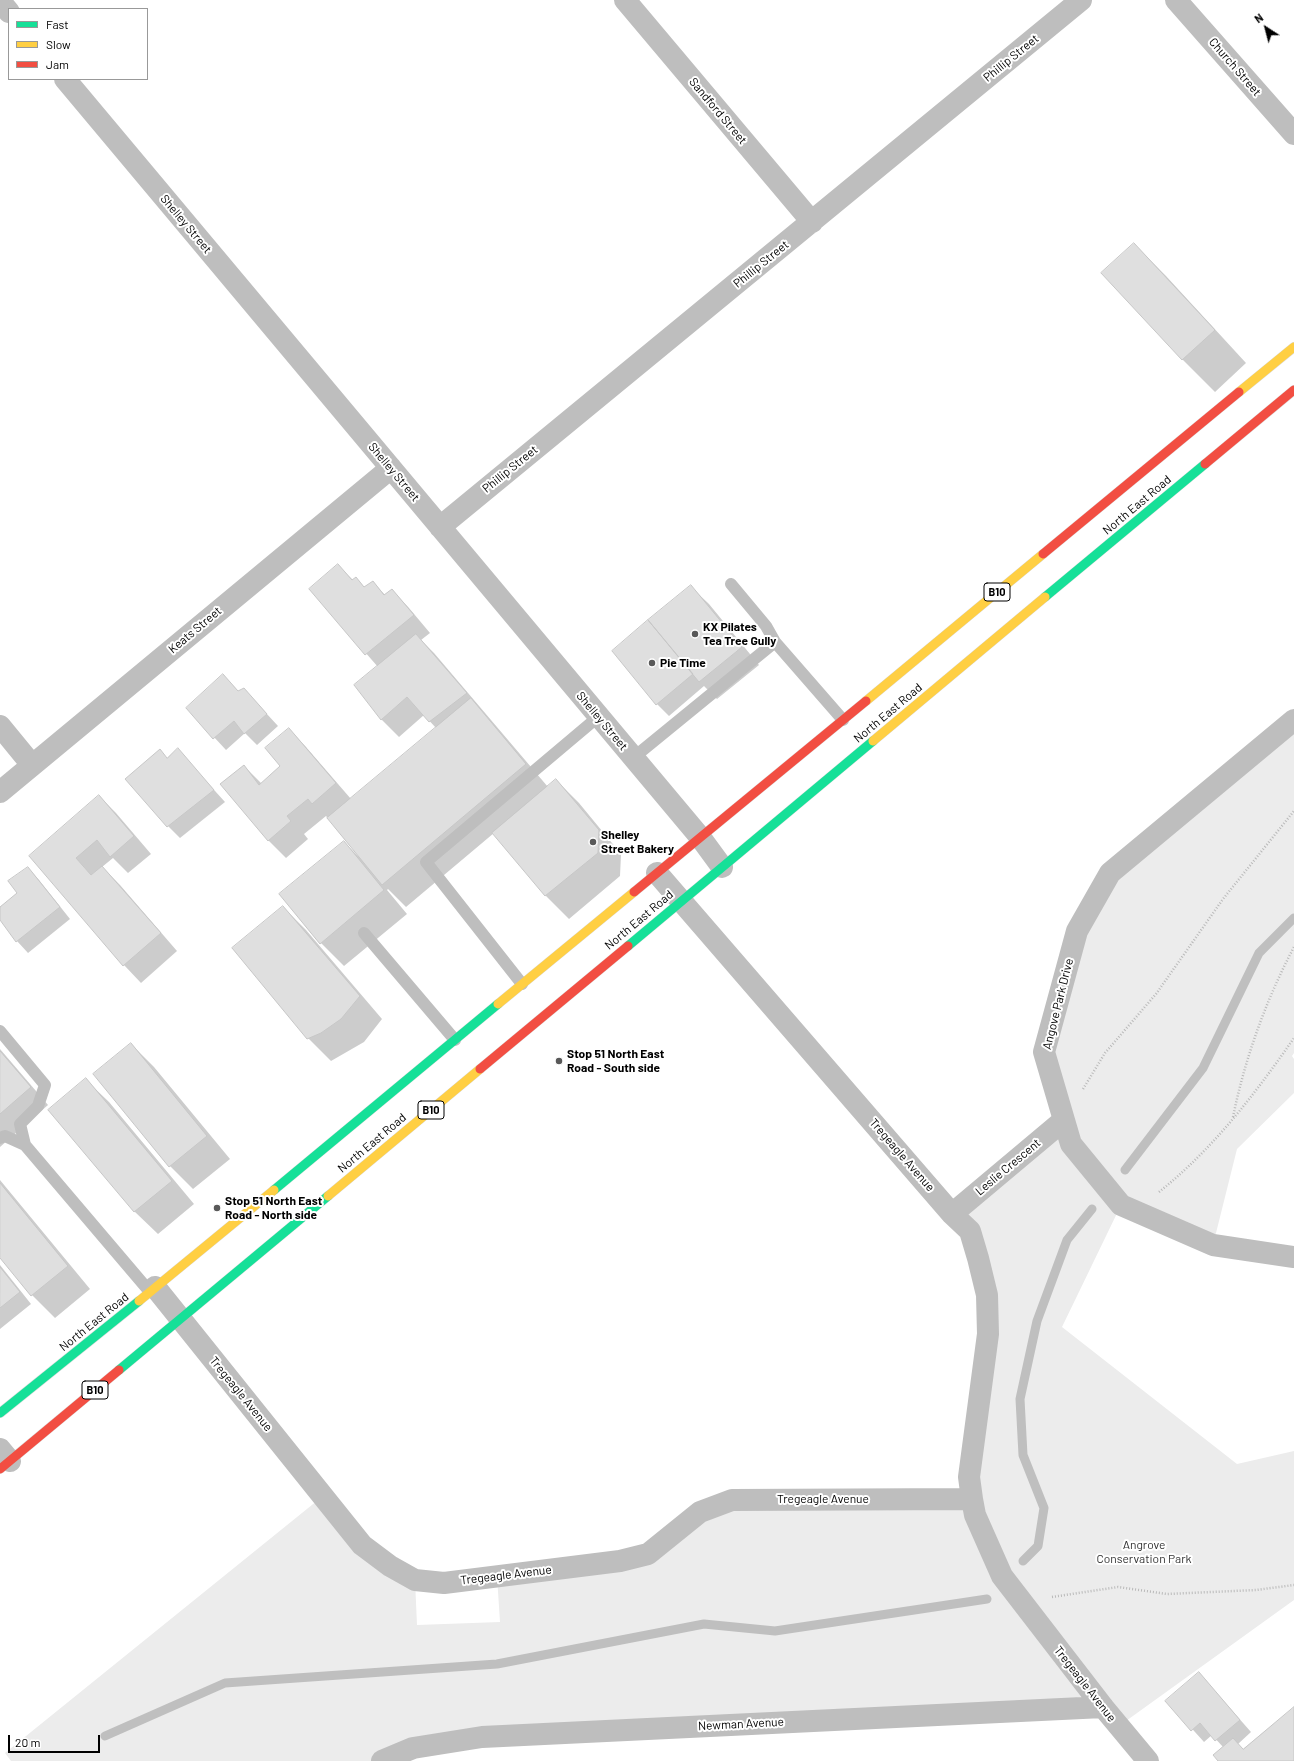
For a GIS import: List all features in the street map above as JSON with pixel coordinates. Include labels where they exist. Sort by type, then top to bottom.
[{"type":"main road","name":"North East Road","points":[[0,1413],[455,1040],[1294,347]]},
{"type":"main road","name":"North East Road","points":[[3,1460],[181,1319],[1294,390]]},
{"type":"street","name":"Sandford Street","points":[[625,0],[812,222]]},
{"type":"street","name":"Phillip Street","points":[[440,527],[1081,0]]},
{"type":"street","name":"Church Street","points":[[1176,0],[1294,134]]},
{"type":"street","points":[[0,1],[8,11]]},
{"type":"street","name":"Shelley Street","points":[[66,80],[700,837],[722,867]]},
{"type":"street","name":"Keats Street","points":[[0,792],[391,468]]},
{"type":"street","name":"Angove Park Drive","points":[[1294,720],[1110,873],[1077,931],[1044,1052],[1071,1144],[1121,1205],[1213,1245],[1294,1258]]},
{"type":"street","points":[[0,726],[32,765]]},
{"type":"street","name":"Tregeagle Avenue","points":[[656,873],[913,1167],[952,1214],[970,1231],[987,1295],[988,1334],[969,1477],[975,1515],[1002,1576],[1103,1706],[1148,1761]]},
{"type":"street","name":"Leslie Crescent","points":[[952,1214],[1064,1120]]},
{"type":"street","name":"Tregeagle Avenue","points":[[152,1289],[181,1319],[362,1545],[390,1566],[415,1580],[444,1583],[620,1561],[648,1554],[700,1512],[732,1500],[972,1498]]},
{"type":"street","name":"Newman Avenue","points":[[382,1761],[413,1748],[482,1737],[1103,1706]]},
{"type":"lane","points":[[731,584],[766,626],[775,642],[842,720]]},
{"type":"lane","points":[[634,758],[775,642]]},
{"type":"lane","points":[[522,984],[426,862],[598,717]]},
{"type":"lane","points":[[364,933],[455,1040]]},
{"type":"lane","points":[[0,1031],[45,1084],[38,1106],[20,1124],[25,1145]]},
{"type":"lane","points":[[0,1138],[5,1136],[25,1145],[152,1289]]},
{"type":"path","points":[[1064,1120],[1106,1053],[1156,994],[1223,899],[1294,811]]},
{"type":"path","points":[[1233,1118],[1239,1084],[1256,1036],[1277,980],[1294,947]]},
{"type":"path","points":[[1132,1210],[1183,1172],[1259,1088],[1294,1038]]},
{"type":"path","points":[[1022,1601],[1118,1587],[1167,1594],[1256,1590],[1294,1585]]},
{"type":"green space","name":"Angrove Conservation Park","points":[[1294,720],[1294,1053],[1292,1056],[1294,1059],[1294,1093],[1237,1149],[1213,1245],[1121,1205],[1062,1327],[1237,1464],[1294,1451],[1294,1600],[1119,1726],[1103,1707],[482,1737],[382,1761],[11,1761],[5,1753],[323,1496],[415,1580],[417,1625],[500,1622],[497,1576],[620,1561],[700,1512],[972,1499],[972,1459],[988,1334],[970,1231],[952,1214],[1064,1120],[1044,1052],[1077,931],[1110,873]]},
{"type":"building","points":[[1134,243],[1215,330],[1182,360],[1101,273]]},
{"type":"building","points":[[338,564],[352,580],[356,577],[364,587],[373,581],[384,595],[392,589],[414,615],[365,655],[309,589]]},
{"type":"building","name":"KX Pilates Tea Tree Gully","points":[[691,585],[742,647],[699,682],[648,620]]},
{"type":"building","name":"Pie Time","points":[[648,620],[693,674],[656,705],[612,651]]},
{"type":"building","points":[[416,634],[467,693],[429,722],[407,697],[381,720],[354,685]]},
{"type":"building","points":[[223,674],[238,691],[244,688],[267,714],[244,734],[234,721],[213,739],[186,708]]},
{"type":"building","points":[[471,698],[526,764],[382,885],[327,818]]},
{"type":"building","points":[[289,728],[336,783],[312,804],[308,799],[287,816],[291,821],[268,841],[220,784],[244,765],[259,785],[280,766],[265,748]]},
{"type":"building","points":[[178,748],[214,790],[167,827],[125,779],[160,749],[167,758]]},
{"type":"building","points":[[556,779],[599,830],[598,853],[545,896],[492,833]]},
{"type":"building","points":[[99,795],[134,836],[110,857],[97,840],[76,858],[91,875],[102,866],[161,933],[123,966],[29,856]]},
{"type":"building","points":[[344,841],[384,890],[320,944],[279,894]]},
{"type":"building","points":[[28,867],[60,907],[16,942],[0,920],[0,907],[17,893],[8,881]]},
{"type":"building","points":[[283,906],[360,996],[341,1019],[321,1033],[307,1039],[232,948]]},
{"type":"building","points":[[131,1043],[207,1136],[169,1167],[93,1074]]},
{"type":"building","points":[[0,1051],[31,1087],[0,1114]]},
{"type":"building","points":[[86,1078],[172,1181],[134,1212],[48,1110]]},
{"type":"building","points":[[0,1183],[68,1266],[31,1296],[0,1258]]},
{"type":"building","points":[[0,1267],[20,1292],[0,1308]]},
{"type":"building","points":[[1199,1672],[1240,1720],[1215,1741],[1200,1723],[1191,1731],[1165,1701]]},
{"type":"building","points":[[1294,1707],[1294,1761],[1218,1761],[1213,1755],[1233,1738],[1243,1749]]},
{"type":"waterway","points":[[1125,1170],[1203,1068],[1259,953],[1294,918]]},
{"type":"waterway","points":[[1023,1561],[1038,1546],[1044,1508],[1023,1455],[1020,1399],[1037,1321],[1067,1240],[1092,1209]]},
{"type":"waterway","points":[[105,1736],[225,1683],[497,1664],[704,1624],[775,1631],[987,1599]]},
{"type":"traffic: fast","points":[[1045,597],[1205,464]]},
{"type":"traffic: fast","points":[[628,946],[873,741]]},
{"type":"traffic: fast","points":[[274,1190],[498,1004]]},
{"type":"traffic: fast","points":[[119,1370],[328,1196]]},
{"type":"traffic: fast","points":[[0,1413],[139,1301]]},
{"type":"traffic: slow","points":[[1239,392],[1294,347]]},
{"type":"traffic: slow","points":[[866,701],[1043,554]]},
{"type":"traffic: slow","points":[[873,741],[1045,597]]},
{"type":"traffic: slow","points":[[498,1004],[634,892]]},
{"type":"traffic: slow","points":[[328,1196],[480,1069]]},
{"type":"traffic: slow","points":[[139,1301],[274,1190]]},
{"type":"traffic: jam","points":[[1205,464],[1294,390]]},
{"type":"traffic: jam","points":[[1043,554],[1239,392]]},
{"type":"traffic: jam","points":[[634,892],[866,701]]},
{"type":"traffic: jam","points":[[480,1069],[628,946]]},
{"type":"traffic: jam","points":[[0,1469],[119,1370]]},
{"type":"place","name":"KX Pilates Tea Tree Gully","points":[[695,634]]},
{"type":"place","name":"Pie Time","points":[[652,663]]},
{"type":"place","name":"Shelley Street Bakery","points":[[593,842]]},
{"type":"place","name":"Stop 51 North East Road - South side","points":[[559,1061]]},
{"type":"place","name":"Stop 51 North East Road - North side","points":[[217,1208]]}]
